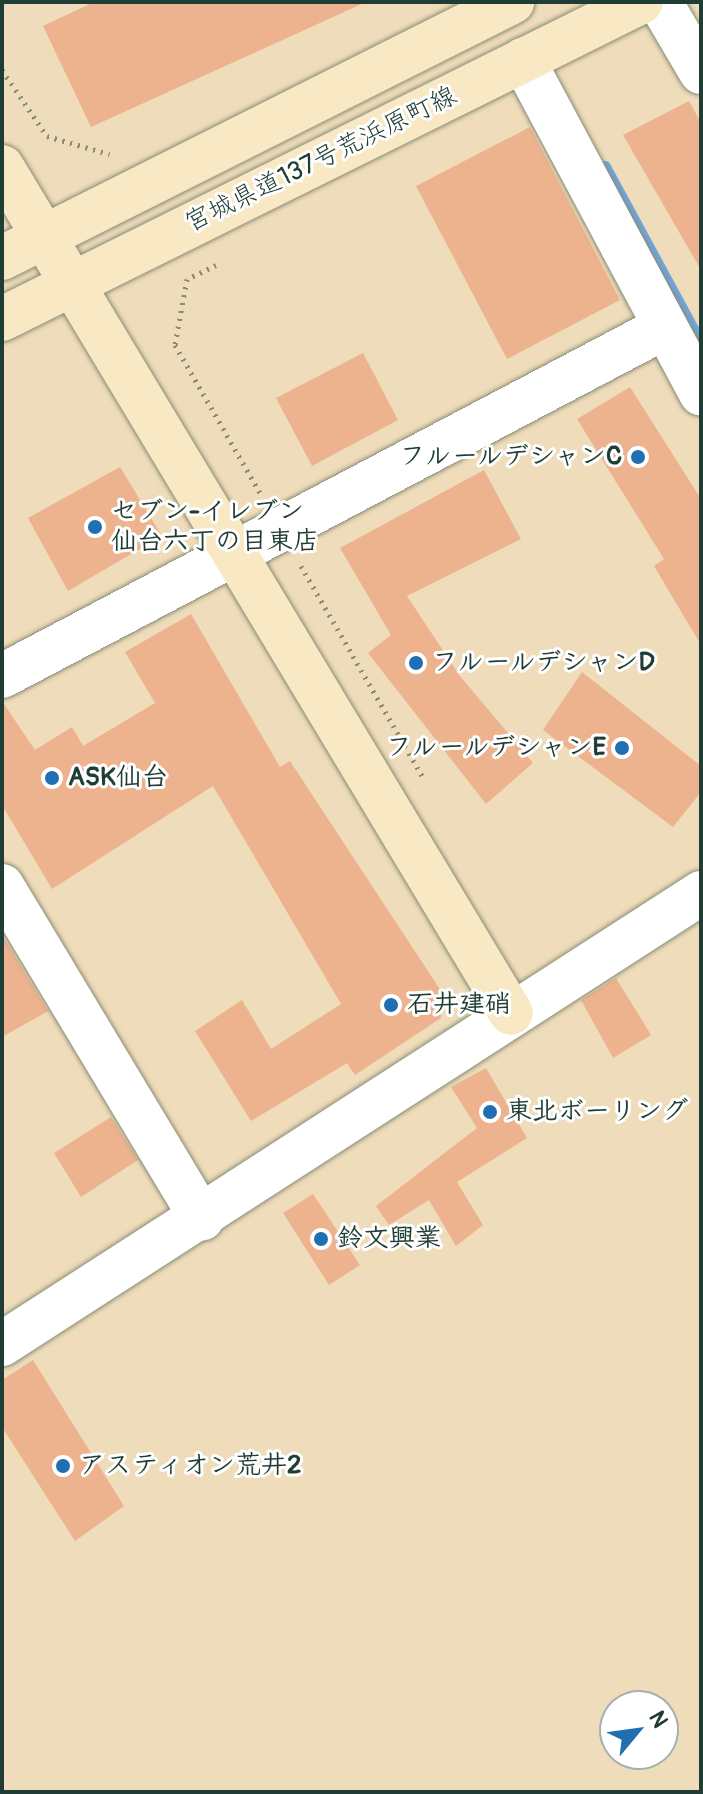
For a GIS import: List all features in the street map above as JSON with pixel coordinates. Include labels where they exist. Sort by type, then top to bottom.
[{"type":"main road","name":"宮城県道137号荒浜原町線","points":[[2,319],[641,2]]},
{"type":"main road","name":"宮城県道137号荒浜原町線","points":[[2,258],[500,5]]},
{"type":"main road","points":[[2,167],[511,1013]]},
{"type":"street","points":[[660,2],[701,72]]},
{"type":"street","points":[[523,60],[701,393]]},
{"type":"street","points":[[2,676],[665,327]]},
{"type":"street","points":[[2,886],[202,1219]]},
{"type":"street","points":[[2,1344],[202,1219],[511,1013],[701,893]]},
{"type":"path","points":[[2,70],[47,136],[107,155],[121,148]]},
{"type":"path","points":[[229,258],[187,279],[175,345],[270,510]]},
{"type":"path","points":[[299,562],[427,784]]},
{"type":"building","points":[[94,2],[366,2],[91,127],[43,26]]},
{"type":"building","points":[[689,101],[701,123],[701,270],[623,135]]},
{"type":"building","points":[[530,127],[620,300],[507,359],[416,186]]},
{"type":"building","points":[[363,353],[398,420],[312,466],[276,398]]},
{"type":"building","name":"フルールデシャンC","points":[[630,387],[701,499],[701,645],[654,566],[664,559],[577,419]]},
{"type":"building","name":"セブン-イレブン 仙台六丁の目東店","points":[[120,467],[162,536],[68,591],[28,518]]},
{"type":"building","points":[[484,470],[521,539],[407,596],[460,676],[533,763],[486,804],[368,653],[391,635],[340,548]]},
{"type":"building","points":[[191,614],[280,767],[290,761],[441,991],[441,1018],[355,1075],[347,1063],[251,1121],[195,1031],[242,1000],[271,1049],[341,1004],[213,786],[52,889],[2,805],[2,701],[35,750],[72,727],[83,746],[155,703],[125,652]]},
{"type":"building","name":"フルールデシャンE","points":[[582,672],[701,766],[701,792],[673,827],[543,730]]},
{"type":"building","points":[[2,935],[48,1011],[2,1037]]},
{"type":"building","points":[[616,978],[651,1035],[613,1058],[581,1000]]},
{"type":"building","points":[[486,1068],[527,1138],[457,1182],[483,1225],[456,1246],[429,1200],[389,1225],[376,1206],[477,1128],[451,1087]]},
{"type":"building","points":[[111,1117],[138,1160],[81,1197],[54,1153]]},
{"type":"building","name":"鈴文興業","points":[[313,1194],[360,1265],[329,1285],[283,1213]]},
{"type":"building","name":"アスティオン荒井2","points":[[33,1360],[124,1506],[75,1541],[2,1427],[2,1380]]},
{"type":"waterway","points":[[605,167],[701,344]]},
{"type":"place","name":"フルールデシャンC","points":[[638,457]]},
{"type":"place","name":"セブン-イレブン 仙台六丁の目東店","points":[[95,527]]},
{"type":"place","name":"フルールデシャンD","points":[[416,663]]},
{"type":"place","name":"フルールデシャンE","points":[[622,748]]},
{"type":"place","name":"ASK仙台","points":[[52,778]]},
{"type":"place","name":"石井建硝","points":[[391,1005]]},
{"type":"place","name":"東北ボーリング","points":[[490,1112]]},
{"type":"place","name":"鈴文興業","points":[[321,1239]]},
{"type":"place","name":"アスティオン荒井2","points":[[63,1466]]}]
